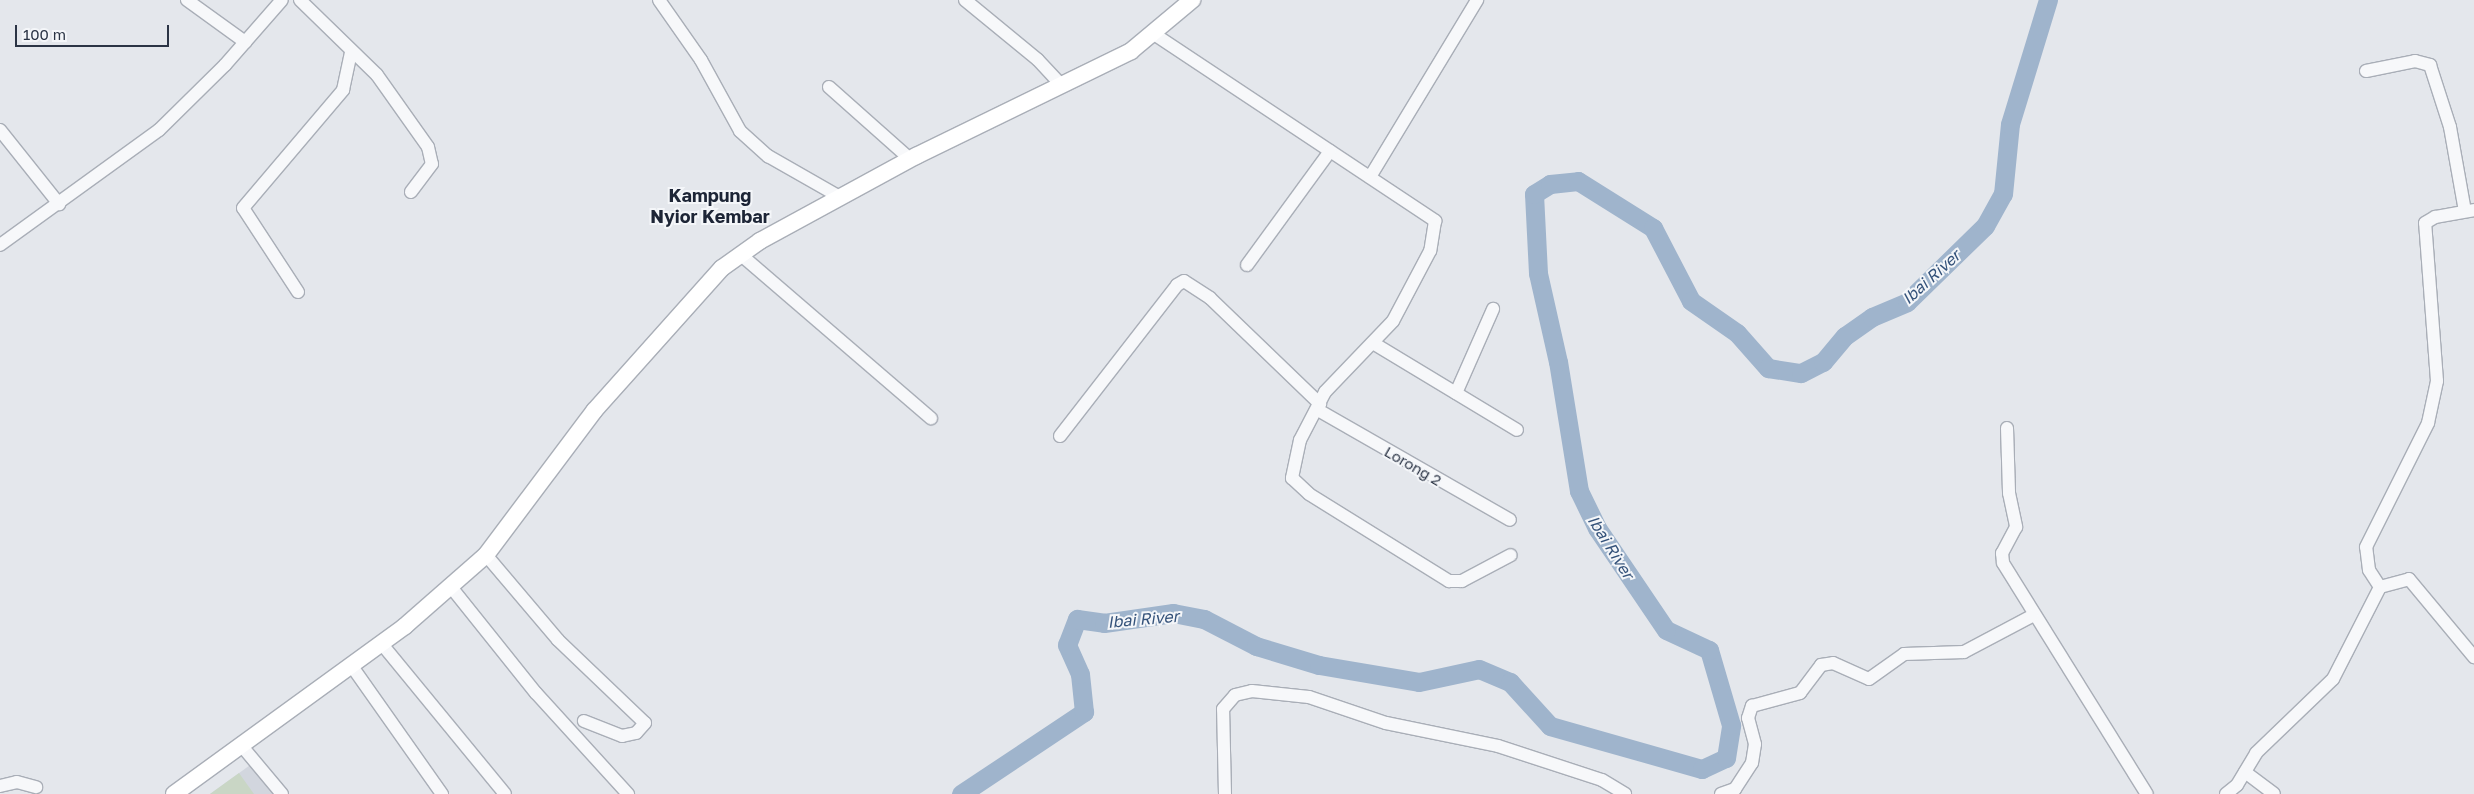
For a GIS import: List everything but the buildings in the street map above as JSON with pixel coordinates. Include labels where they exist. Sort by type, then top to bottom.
[{"type":"main road","points":[[174,794],[381,643],[451,587],[486,555],[594,411],[706,283],[740,254],[910,159],[1061,85],[1154,34],[1192,0]]},
{"type":"street","points":[[187,0],[245,42]]},
{"type":"street","points":[[0,246],[159,130],[245,42],[282,0]]},
{"type":"street","points":[[300,0],[389,90],[432,156],[429,171],[411,192]]},
{"type":"street","points":[[660,0],[701,60],[740,131],[768,156],[840,197]]},
{"type":"street","points":[[964,0],[1038,60],[1061,85]]},
{"type":"street","points":[[1370,177],[1477,0]]},
{"type":"street","points":[[1154,34],[1330,151],[1428,213],[1436,232],[1406,300],[1373,342],[1325,392],[1293,460],[1290,471],[1298,486],[1449,581],[1462,581],[1511,555]]},
{"type":"street","points":[[298,292],[248,221],[243,208],[343,90],[351,51]]},
{"type":"street","points":[[2366,71],[2415,60],[2430,65],[2450,127],[2469,211],[2425,223],[2437,347],[2436,389],[2428,423],[2367,541],[2366,558],[2380,587]]},
{"type":"street","points":[[829,87],[910,159]]},
{"type":"street","points":[[0,130],[59,204]]},
{"type":"street","points":[[1247,265],[1330,151]]},
{"type":"street","points":[[740,254],[931,418]]},
{"type":"street","name":"Lorong 2","points":[[1060,436],[1177,286],[1184,281],[1210,298],[1319,407],[1510,520]]},
{"type":"street","points":[[1456,393],[1493,309]]},
{"type":"street","points":[[1373,342],[1517,430]]},
{"type":"street","points":[[2007,428],[2009,494],[2016,527],[2002,558],[2032,616],[2146,794]]},
{"type":"street","points":[[486,555],[564,646],[645,723],[636,733],[622,736],[584,721]]},
{"type":"street","points":[[2226,794],[2245,772],[2256,752],[2340,670],[2380,587],[2397,580],[2409,579],[2418,587],[2474,657]]},
{"type":"street","points":[[451,587],[536,694],[628,794]]},
{"type":"street","points":[[1720,794],[1736,791],[1755,752],[1749,711],[1758,702],[1800,693],[1821,665],[1833,663],[1869,678],[1904,654],[1964,652],[2032,616]]},
{"type":"street","points":[[381,643],[505,794]]},
{"type":"street","points":[[351,665],[442,794]]},
{"type":"street","points":[[1225,794],[1223,709],[1235,695],[1252,691],[1309,697],[1386,723],[1498,746],[1602,780],[1625,794]]},
{"type":"street","points":[[241,745],[282,794]]},
{"type":"street","points":[[2245,772],[2274,794]]},
{"type":"street","points":[[0,786],[17,782],[36,787]]},
{"type":"shaded area","points":[[253,763],[278,794],[210,794]]},
{"type":"green space","points":[[239,773],[254,794],[210,794]]},
{"type":"waterway","name":"Ibai River","points":[[961,794],[1084,712],[1080,674],[1067,645],[1077,619],[1104,623],[1173,613],[1204,619],[1256,646],[1319,665],[1419,682],[1479,669],[1510,682],[1550,726],[1702,769],[1726,758],[1731,725],[1709,650],[1666,630],[1597,528],[1579,491],[1558,362],[1538,273],[1534,194],[1550,184],[1578,181],[1653,228],[1691,301],[1737,333],[1768,368],[1801,373],[1823,362],[1845,336],[1872,317],[1907,302],[1985,226],[2003,194],[2010,124],[2048,0]]},
{"type":"district","name":"Kampung Nyior Kembar","points":[[710,206]]}]
